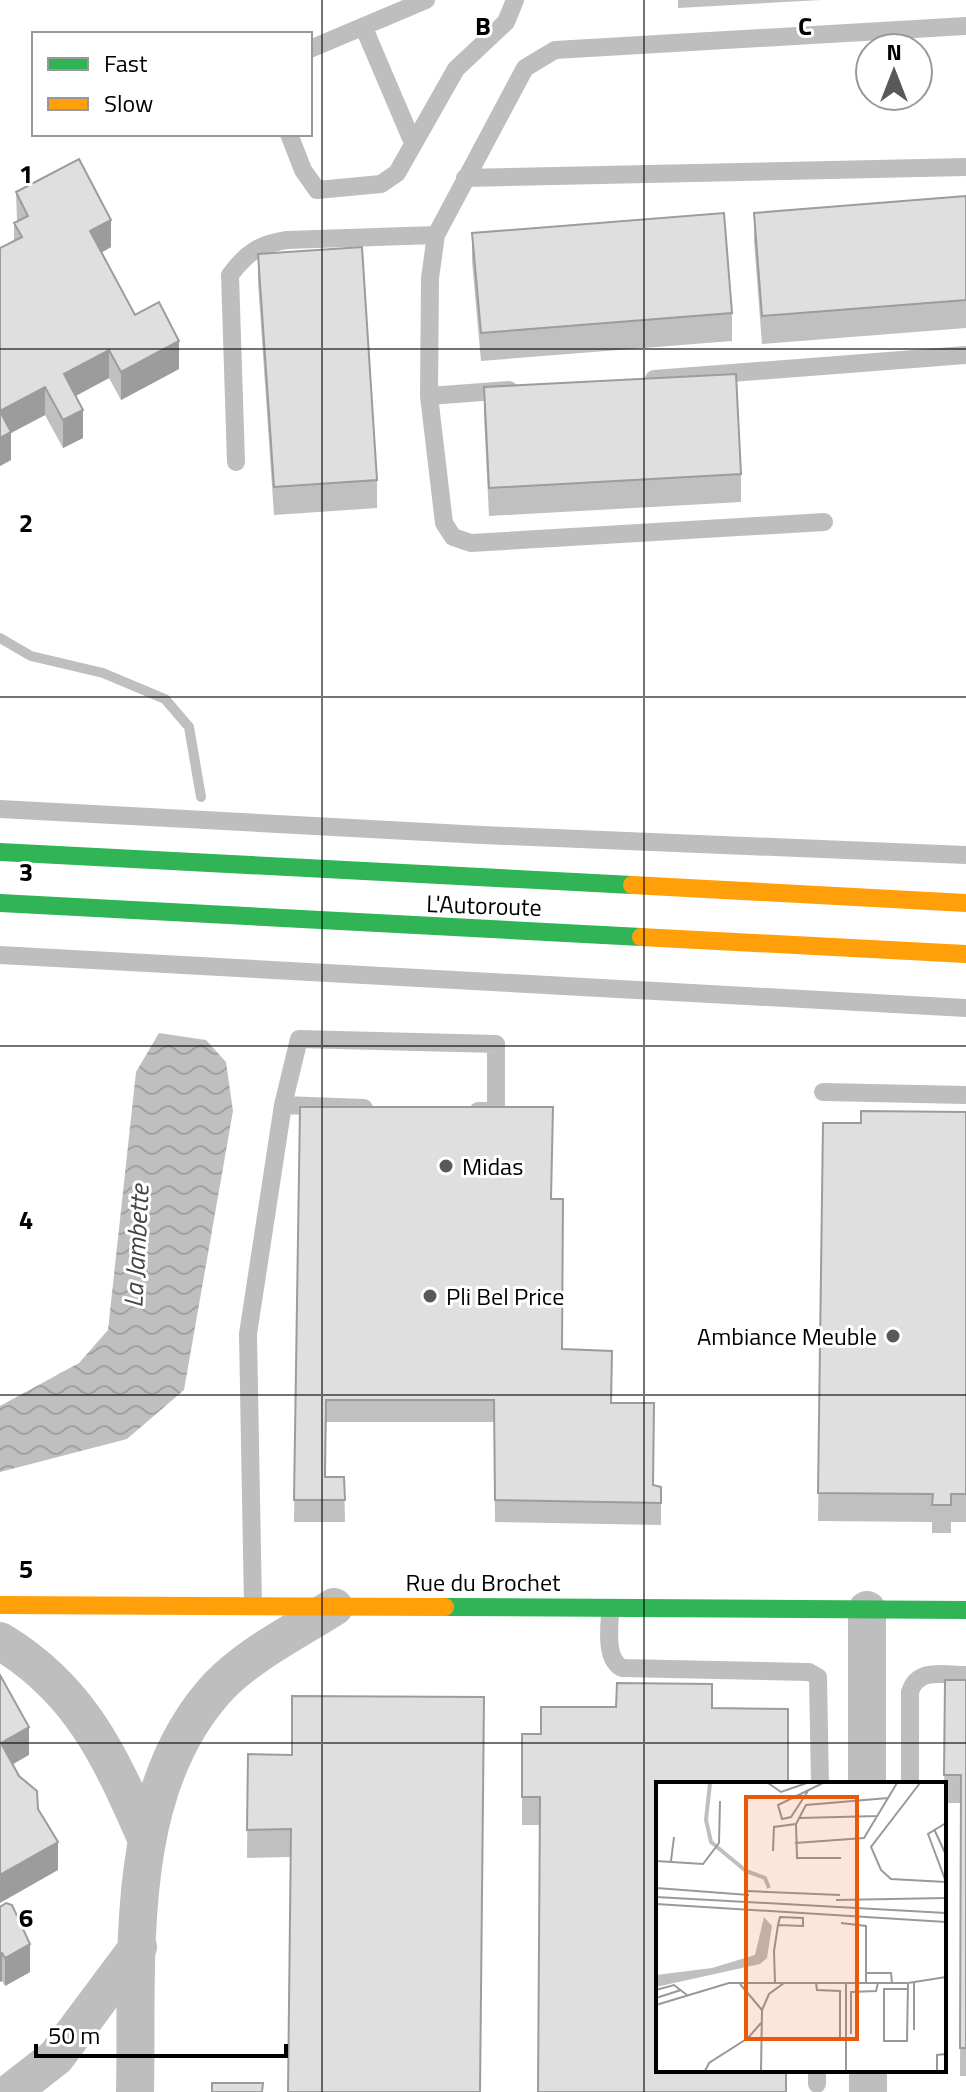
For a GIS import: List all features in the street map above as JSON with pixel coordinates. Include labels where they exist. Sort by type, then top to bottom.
[{"type":"main road","points":[[0,846],[78,854]]},
{"type":"main road","name":"L'Autoroute","points":[[0,852],[966,903]]},
{"type":"main road","points":[[686,889],[966,890]]},
{"type":"main road","name":"L'Autoroute","points":[[0,903],[229,919],[704,939],[966,954]]},
{"type":"main road","points":[[704,939],[966,968]]},
{"type":"main road","name":"Rue du Brochet","points":[[0,1605],[966,1610]]},
{"type":"street","points":[[135,2092],[138,1947],[146,1838],[168,1767],[204,1703],[238,1669],[334,1607]]},
{"type":"street","points":[[867,1610],[867,1782]]},
{"type":"street","points":[[0,1641],[54,1681],[89,1720],[146,1838]]},
{"type":"street","points":[[30,2090],[138,1947]]},
{"type":"lane","points":[[312,48],[426,0]]},
{"type":"lane","points":[[290,136],[303,170],[317,190],[381,184],[397,173],[456,69],[506,22],[515,0]]},
{"type":"lane","points":[[824,522],[471,543],[453,537],[444,523],[429,396],[430,278],[436,235],[525,68],[555,50],[966,26]]},
{"type":"lane","points":[[364,28],[413,143]]},
{"type":"lane","points":[[465,178],[966,167]]},
{"type":"lane","points":[[236,462],[230,275],[245,255],[264,244],[287,240],[436,235]]},
{"type":"lane","points":[[634,380],[966,355]]},
{"type":"lane","points":[[429,396],[524,389]]},
{"type":"lane","points":[[0,809],[513,836],[966,855]]},
{"type":"lane","points":[[0,955],[966,1008]]},
{"type":"lane","points":[[253,1606],[248,1334],[283,1105],[299,1039],[496,1044],[496,1111],[465,1110]]},
{"type":"lane","points":[[823,1092],[966,1095]]},
{"type":"lane","points":[[283,1105],[389,1108]]},
{"type":"lane","points":[[610,1606],[610,1653],[615,1664],[622,1668],[809,1672],[818,1677],[820,1782]]},
{"type":"lane","points":[[910,1782],[910,1692],[914,1681],[922,1674],[966,1675]]},
{"type":"water","points":[[159,1033],[206,1040],[226,1062],[233,1111],[184,1390],[127,1439],[0,1472],[0,1406],[79,1363],[108,1330],[136,1072]]},
{"type":"building","points":[[79,159],[111,220],[90,231],[135,315],[159,302],[179,341],[121,372],[109,350],[64,374],[83,410],[63,420],[45,387],[0,411],[0,248],[22,237],[14,223],[28,216],[16,192]]},
{"type":"building","points":[[966,196],[966,300],[762,316],[754,213]]},
{"type":"building","points":[[724,213],[732,313],[481,333],[472,233]]},
{"type":"building","points":[[362,247],[377,480],[274,487],[258,254]]},
{"type":"building","points":[[736,374],[741,474],[489,488],[484,387]]},
{"type":"building","points":[[0,411],[11,432],[0,438]]},
{"type":"building","name":"Pli Bel Price","points":[[300,1107],[553,1107],[551,1199],[563,1199],[562,1349],[612,1351],[611,1403],[654,1403],[653,1485],[661,1487],[661,1503],[495,1500],[494,1400],[326,1400],[325,1477],[344,1477],[345,1500],[294,1500]]},
{"type":"building","name":"Ambiance Meuble","points":[[861,1111],[966,1112],[966,1494],[951,1494],[951,1505],[932,1505],[933,1494],[818,1493],[823,1123],[861,1123]]},
{"type":"building","points":[[0,1675],[29,1727],[1,1743],[19,1776],[37,1791],[38,1809],[58,1842],[0,1875]]},
{"type":"building","points":[[945,1680],[966,1680],[966,2048],[960,2048],[961,1775],[944,1775]]},
{"type":"building","points":[[617,1683],[712,1684],[712,1708],[788,1709],[788,1782],[656,1782],[656,2072],[786,2072],[786,2092],[538,2092],[540,1797],[522,1797],[522,1734],[541,1734],[541,1707],[616,1707]]},
{"type":"building","points":[[292,1696],[484,1697],[480,2092],[288,2092],[291,1829],[247,1830],[248,1754],[292,1755]]},
{"type":"building","points":[[6,1903],[12,1905],[30,1944],[5,1958],[0,1954],[0,1907]]},
{"type":"building","points":[[212,2083],[263,2083],[262,2092],[212,2092]]},
{"type":"waterway","name":"La Jambette","points":[[0,638],[31,656],[103,673],[165,699],[189,727],[201,797]]},
{"type":"traffic: fast","points":[[0,852],[632,885]]},
{"type":"traffic: fast","points":[[0,903],[641,937]]},
{"type":"traffic: fast","points":[[445,1607],[966,1610]]},
{"type":"traffic: slow","points":[[632,885],[966,903]]},
{"type":"traffic: slow","points":[[641,937],[966,954]]},
{"type":"traffic: slow","points":[[0,1605],[445,1607]]},
{"type":"place","name":"Midas","points":[[446,1166]]},
{"type":"place","name":"Pli Bel Price","points":[[430,1296]]},
{"type":"place","name":"Ambiance Meuble","points":[[893,1336]]}]
